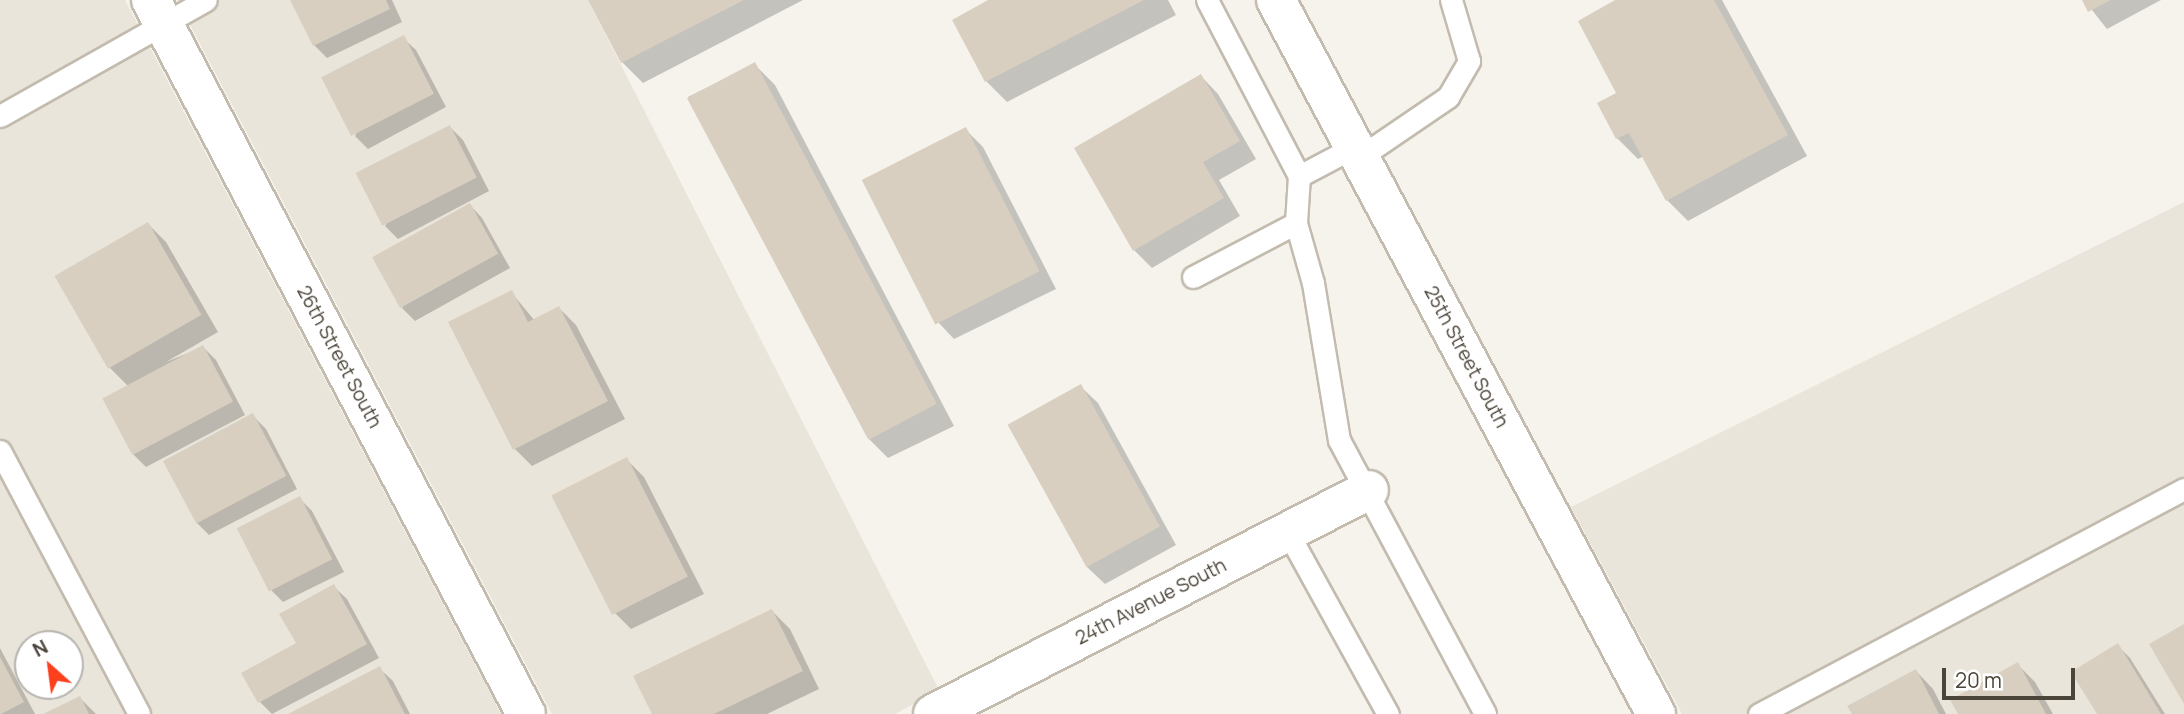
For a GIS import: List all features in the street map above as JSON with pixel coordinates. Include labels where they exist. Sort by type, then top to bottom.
[{"type":"street","name":"25th Street South","points":[[1276,0],[1656,714]]},
{"type":"street","name":"26th Street South","points":[[157,11],[526,714]]},
{"type":"street","name":"24th Avenue South","points":[[954,709],[1369,490]]},
{"type":"lane","points":[[0,116],[157,11],[205,0]]},
{"type":"lane","points":[[1207,0],[1299,176],[1296,223],[1313,283],[1339,440],[1369,490],[1485,714]]},
{"type":"lane","points":[[1299,176],[1357,152],[1448,97],[1469,61],[1451,0]]},
{"type":"lane","points":[[1193,276],[1296,223]]},
{"type":"lane","points":[[0,450],[139,714]]},
{"type":"lane","points":[[1759,714],[2184,489]]},
{"type":"lane","points":[[1288,533],[1388,714]]},
{"type":"shaded area","points":[[0,0],[125,0],[501,714],[0,714]]},
{"type":"shaded area","points":[[177,0],[588,0],[939,690],[895,714],[552,714]]},
{"type":"shaded area","points":[[2184,202],[2184,714],[1682,714],[1571,507]]},
{"type":"building","points":[[290,0],[386,0],[390,9],[313,46]]},
{"type":"building","points":[[588,0],[744,0],[621,63]]},
{"type":"building","points":[[988,0],[1144,0],[985,82],[952,20]]},
{"type":"building","points":[[1615,0],[1714,0],[1788,135],[1666,201],[1629,133],[1616,139],[1597,103],[1616,93],[1578,21]]},
{"type":"building","points":[[2082,0],[2111,0],[2088,12]]},
{"type":"building","points":[[404,35],[434,94],[351,136],[321,77]]},
{"type":"building","points":[[755,62],[937,404],[869,440],[687,98]]},
{"type":"building","points":[[1201,74],[1240,141],[1203,162],[1224,198],[1133,251],[1074,148]]},
{"type":"building","points":[[450,125],[477,178],[382,226],[356,173]]},
{"type":"building","points":[[966,127],[1040,271],[935,324],[862,180]]},
{"type":"building","points":[[470,203],[498,254],[400,308],[372,257]]},
{"type":"building","points":[[148,222],[202,315],[108,369],[54,276]]},
{"type":"building","points":[[512,290],[528,322],[559,306],[608,401],[513,450],[448,322]]},
{"type":"building","points":[[203,345],[233,402],[132,455],[102,399]]},
{"type":"building","points":[[1081,384],[1160,527],[1087,567],[1008,425]]},
{"type":"building","points":[[253,413],[286,476],[196,524],[163,461]]},
{"type":"building","points":[[627,457],[688,576],[612,615],[551,496]]},
{"type":"building","points":[[300,496],[332,559],[269,591],[237,528]]},
{"type":"building","points":[[334,584],[367,644],[258,703],[241,673],[296,643],[279,614]]},
{"type":"building","points":[[772,609],[803,671],[714,714],[652,714],[633,676]]},
{"type":"building","points":[[2184,624],[2184,704],[2149,644]]},
{"type":"building","points":[[2118,643],[2161,714],[2097,714],[2071,672]]},
{"type":"building","points":[[0,657],[14,683],[14,700],[24,702],[0,714]]},
{"type":"building","points":[[2018,662],[2046,714],[1958,714],[1950,700]]},
{"type":"building","points":[[380,666],[405,714],[288,714]]},
{"type":"building","points":[[1916,669],[1939,714],[1852,714],[1847,706]]},
{"type":"building","points":[[72,700],[82,700],[89,714],[43,714]]}]
